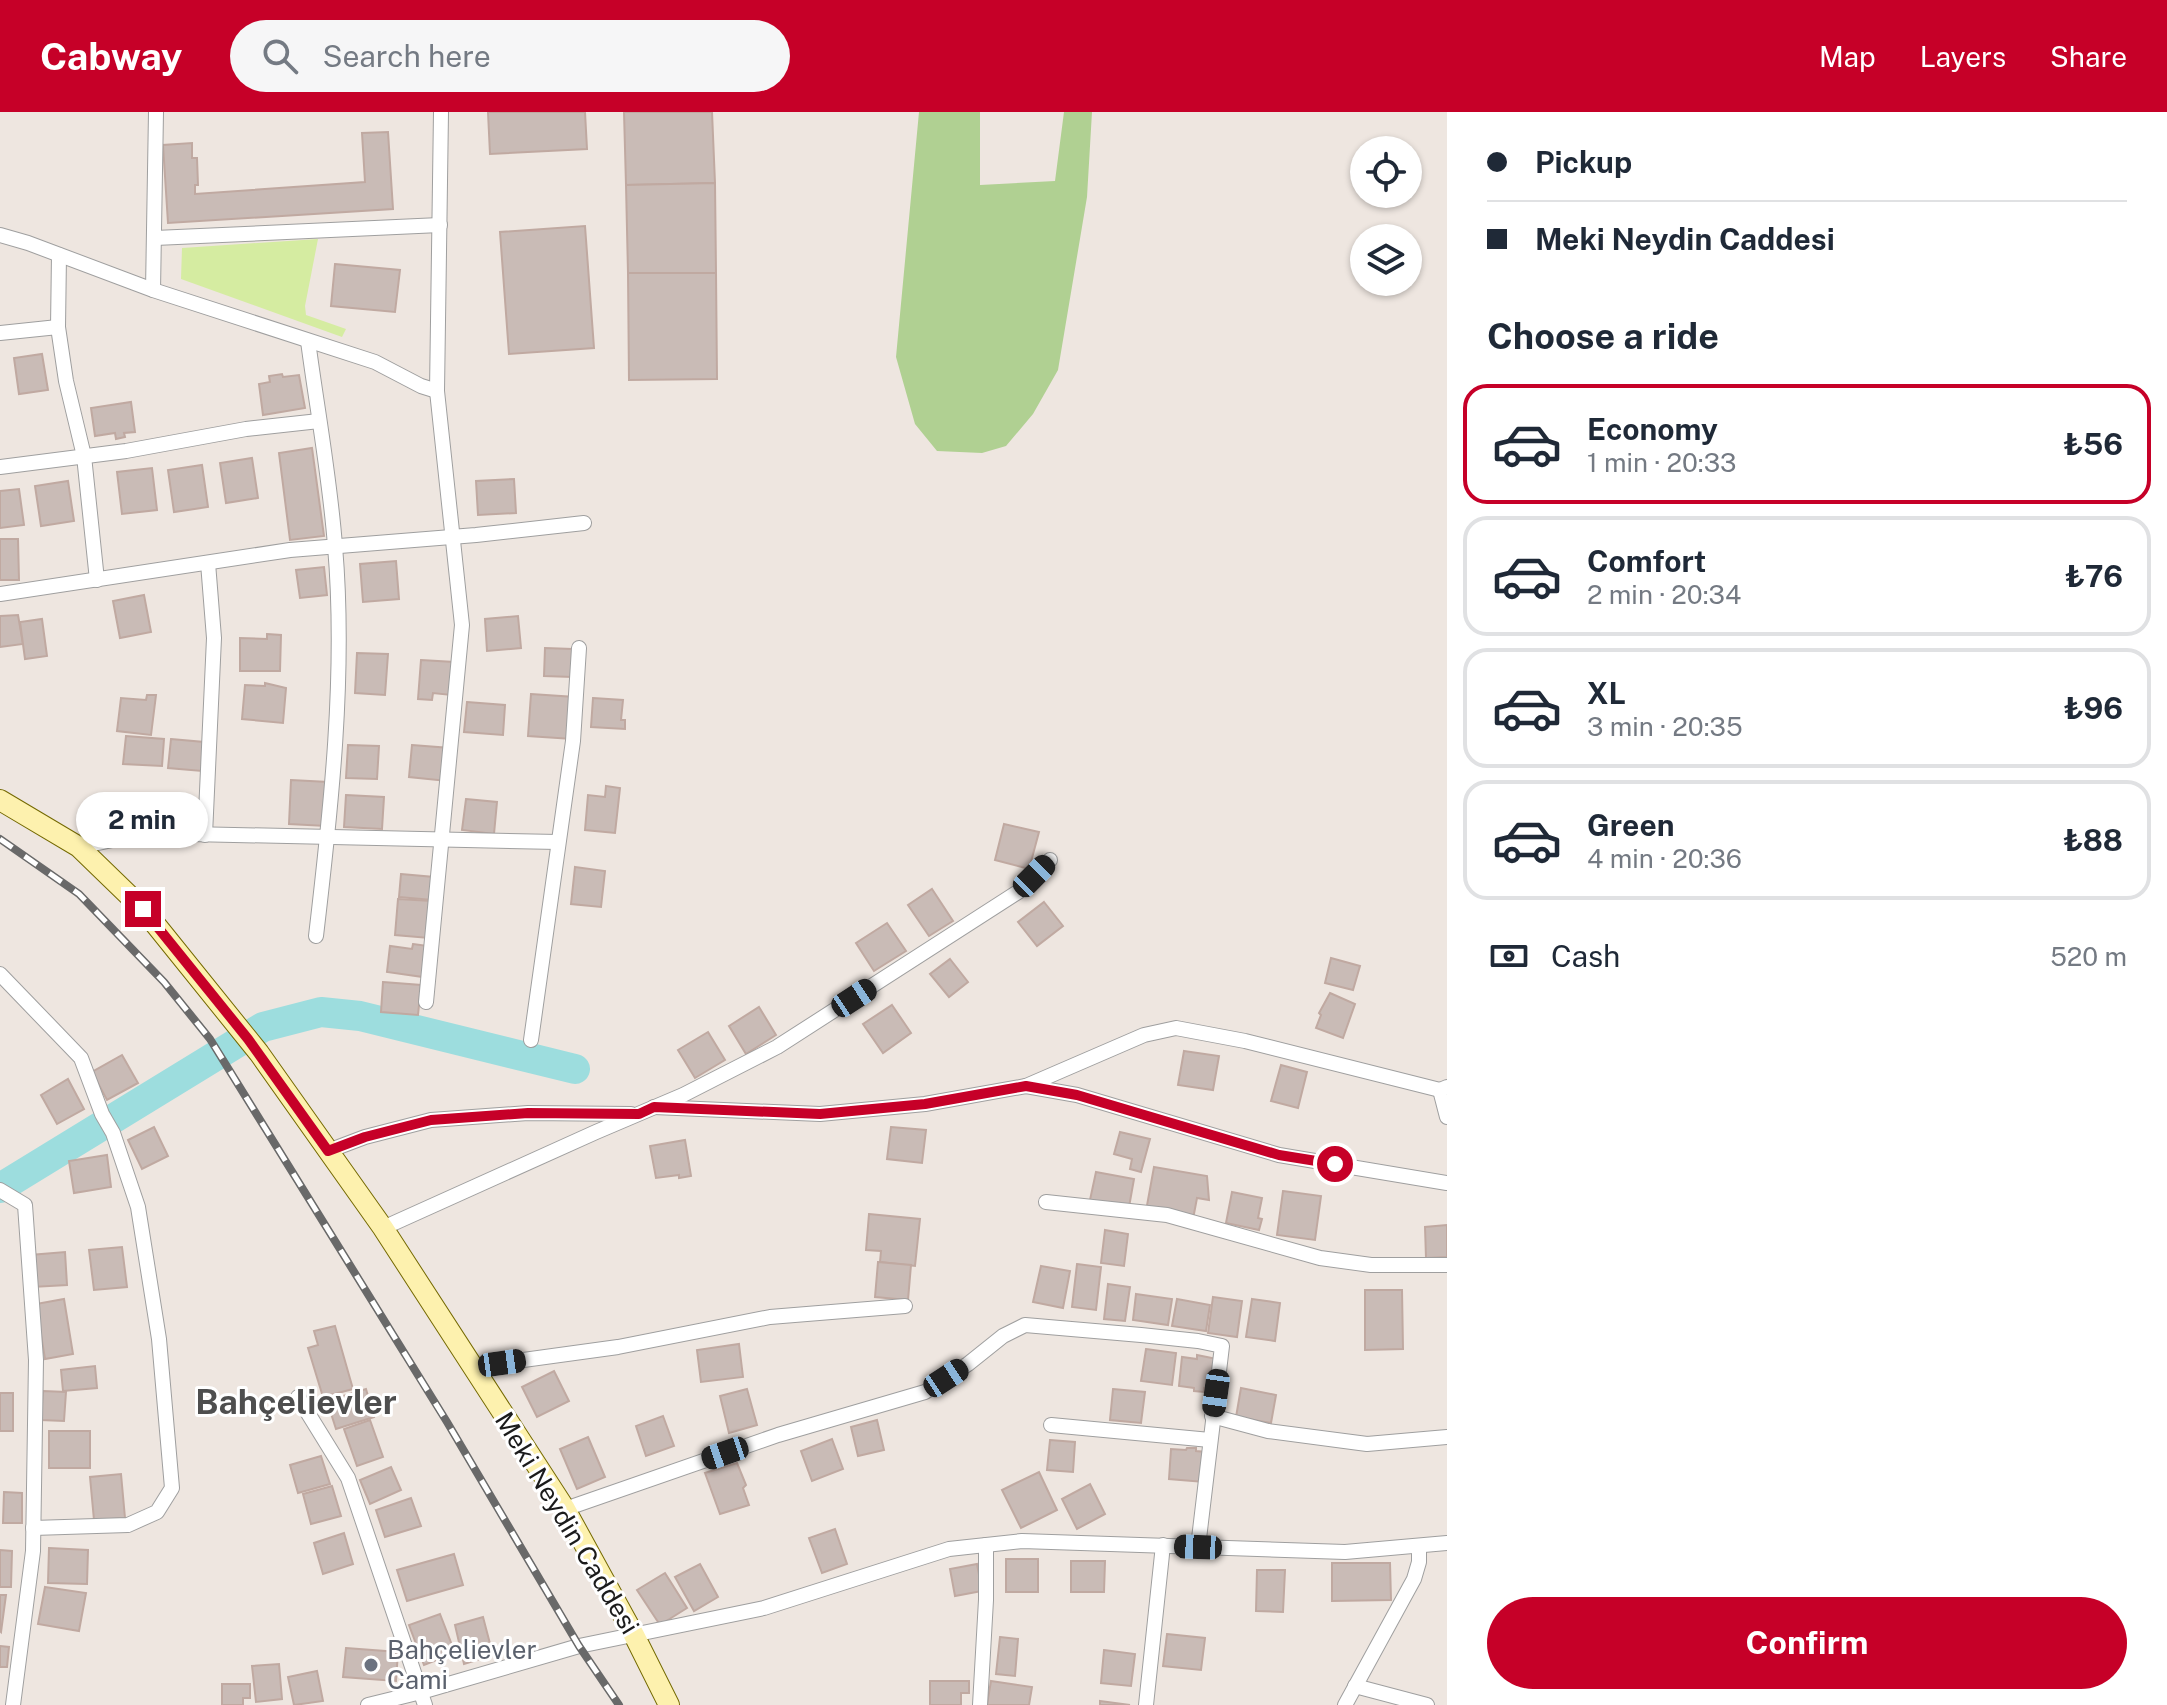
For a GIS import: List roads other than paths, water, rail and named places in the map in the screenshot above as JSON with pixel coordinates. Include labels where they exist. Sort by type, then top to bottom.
[{"type":"street","points":[[153,290],[156,112]]},
{"type":"street","points":[[426,1002],[462,625],[437,391],[441,112]]},
{"type":"street","points":[[155,238],[440,225]]},
{"type":"street","points":[[0,235],[153,290],[375,362],[437,391]]},
{"type":"street","points":[[59,255],[58,327],[66,381],[84,456],[97,580]]},
{"type":"street","points":[[0,333],[58,327]]},
{"type":"street","points":[[308,341],[335,546],[339,622],[328,838],[316,936]]},
{"type":"street","points":[[0,467],[126,451],[246,429],[319,421]]},
{"type":"street","points":[[0,594],[290,550],[584,523]]},
{"type":"street","points":[[205,835],[214,638],[208,563]]},
{"type":"street","points":[[531,1040],[573,741],[579,648]]},
{"type":"street","name":"Meki Neydin Caddesi","points":[[0,800],[79,847],[143,909],[259,1053],[383,1228],[565,1509],[669,1705]]},
{"type":"street","points":[[79,847],[146,833],[558,842]]},
{"type":"street","points":[[383,1228],[683,1095],[790,1039],[1018,892],[1050,860]]},
{"type":"street","points":[[0,974],[81,1058],[102,1114],[113,1133],[138,1207],[159,1339],[172,1488],[157,1512],[128,1525],[33,1528]]},
{"type":"street","points":[[654,1107],[820,1114],[925,1104],[1026,1086],[1144,1035],[1176,1028],[1444,1088],[1447,1117]]},
{"type":"street","points":[[1026,1086],[1077,1095],[1279,1155],[1447,1183]]},
{"type":"street","points":[[328,1151],[365,1137],[431,1120],[528,1113],[639,1114]]},
{"type":"street","points":[[0,1190],[25,1205],[36,1360],[33,1551],[13,1705]]},
{"type":"street","points":[[1046,1202],[1167,1215],[1320,1258],[1371,1265],[1447,1265]]},
{"type":"street","points":[[473,1367],[618,1347],[770,1317],[905,1306]]},
{"type":"street","points":[[565,1509],[778,1435],[925,1392],[1003,1336],[1025,1325],[1155,1336],[1222,1346],[1198,1547]]},
{"type":"street","points":[[298,1397],[348,1478],[423,1698]]},
{"type":"street","points":[[1212,1416],[1268,1431],[1367,1444],[1447,1437]]},
{"type":"street","points":[[1051,1425],[1210,1440]]},
{"type":"street","points":[[368,1705],[423,1698],[579,1646],[764,1608],[949,1549],[1022,1541],[1345,1552],[1447,1543]]},
{"type":"street","points":[[980,1705],[986,1545]]},
{"type":"street","points":[[1146,1705],[1163,1545]]},
{"type":"street","points":[[1345,1705],[1414,1579],[1419,1546]]},
{"type":"street","points":[[1355,1686],[1427,1705]]},
{"type":"waterway","points":[[0,1188],[263,1027],[321,1012],[360,1016],[575,1069]]},
{"type":"railway","points":[[0,839],[79,894],[164,982],[210,1039],[447,1422],[579,1646],[619,1705]]},
{"type":"place","name":"Bahçelievler Cami","points":[[371,1665]]},
{"type":"district","name":"Bahçelievler","points":[[296,1402]]}]
